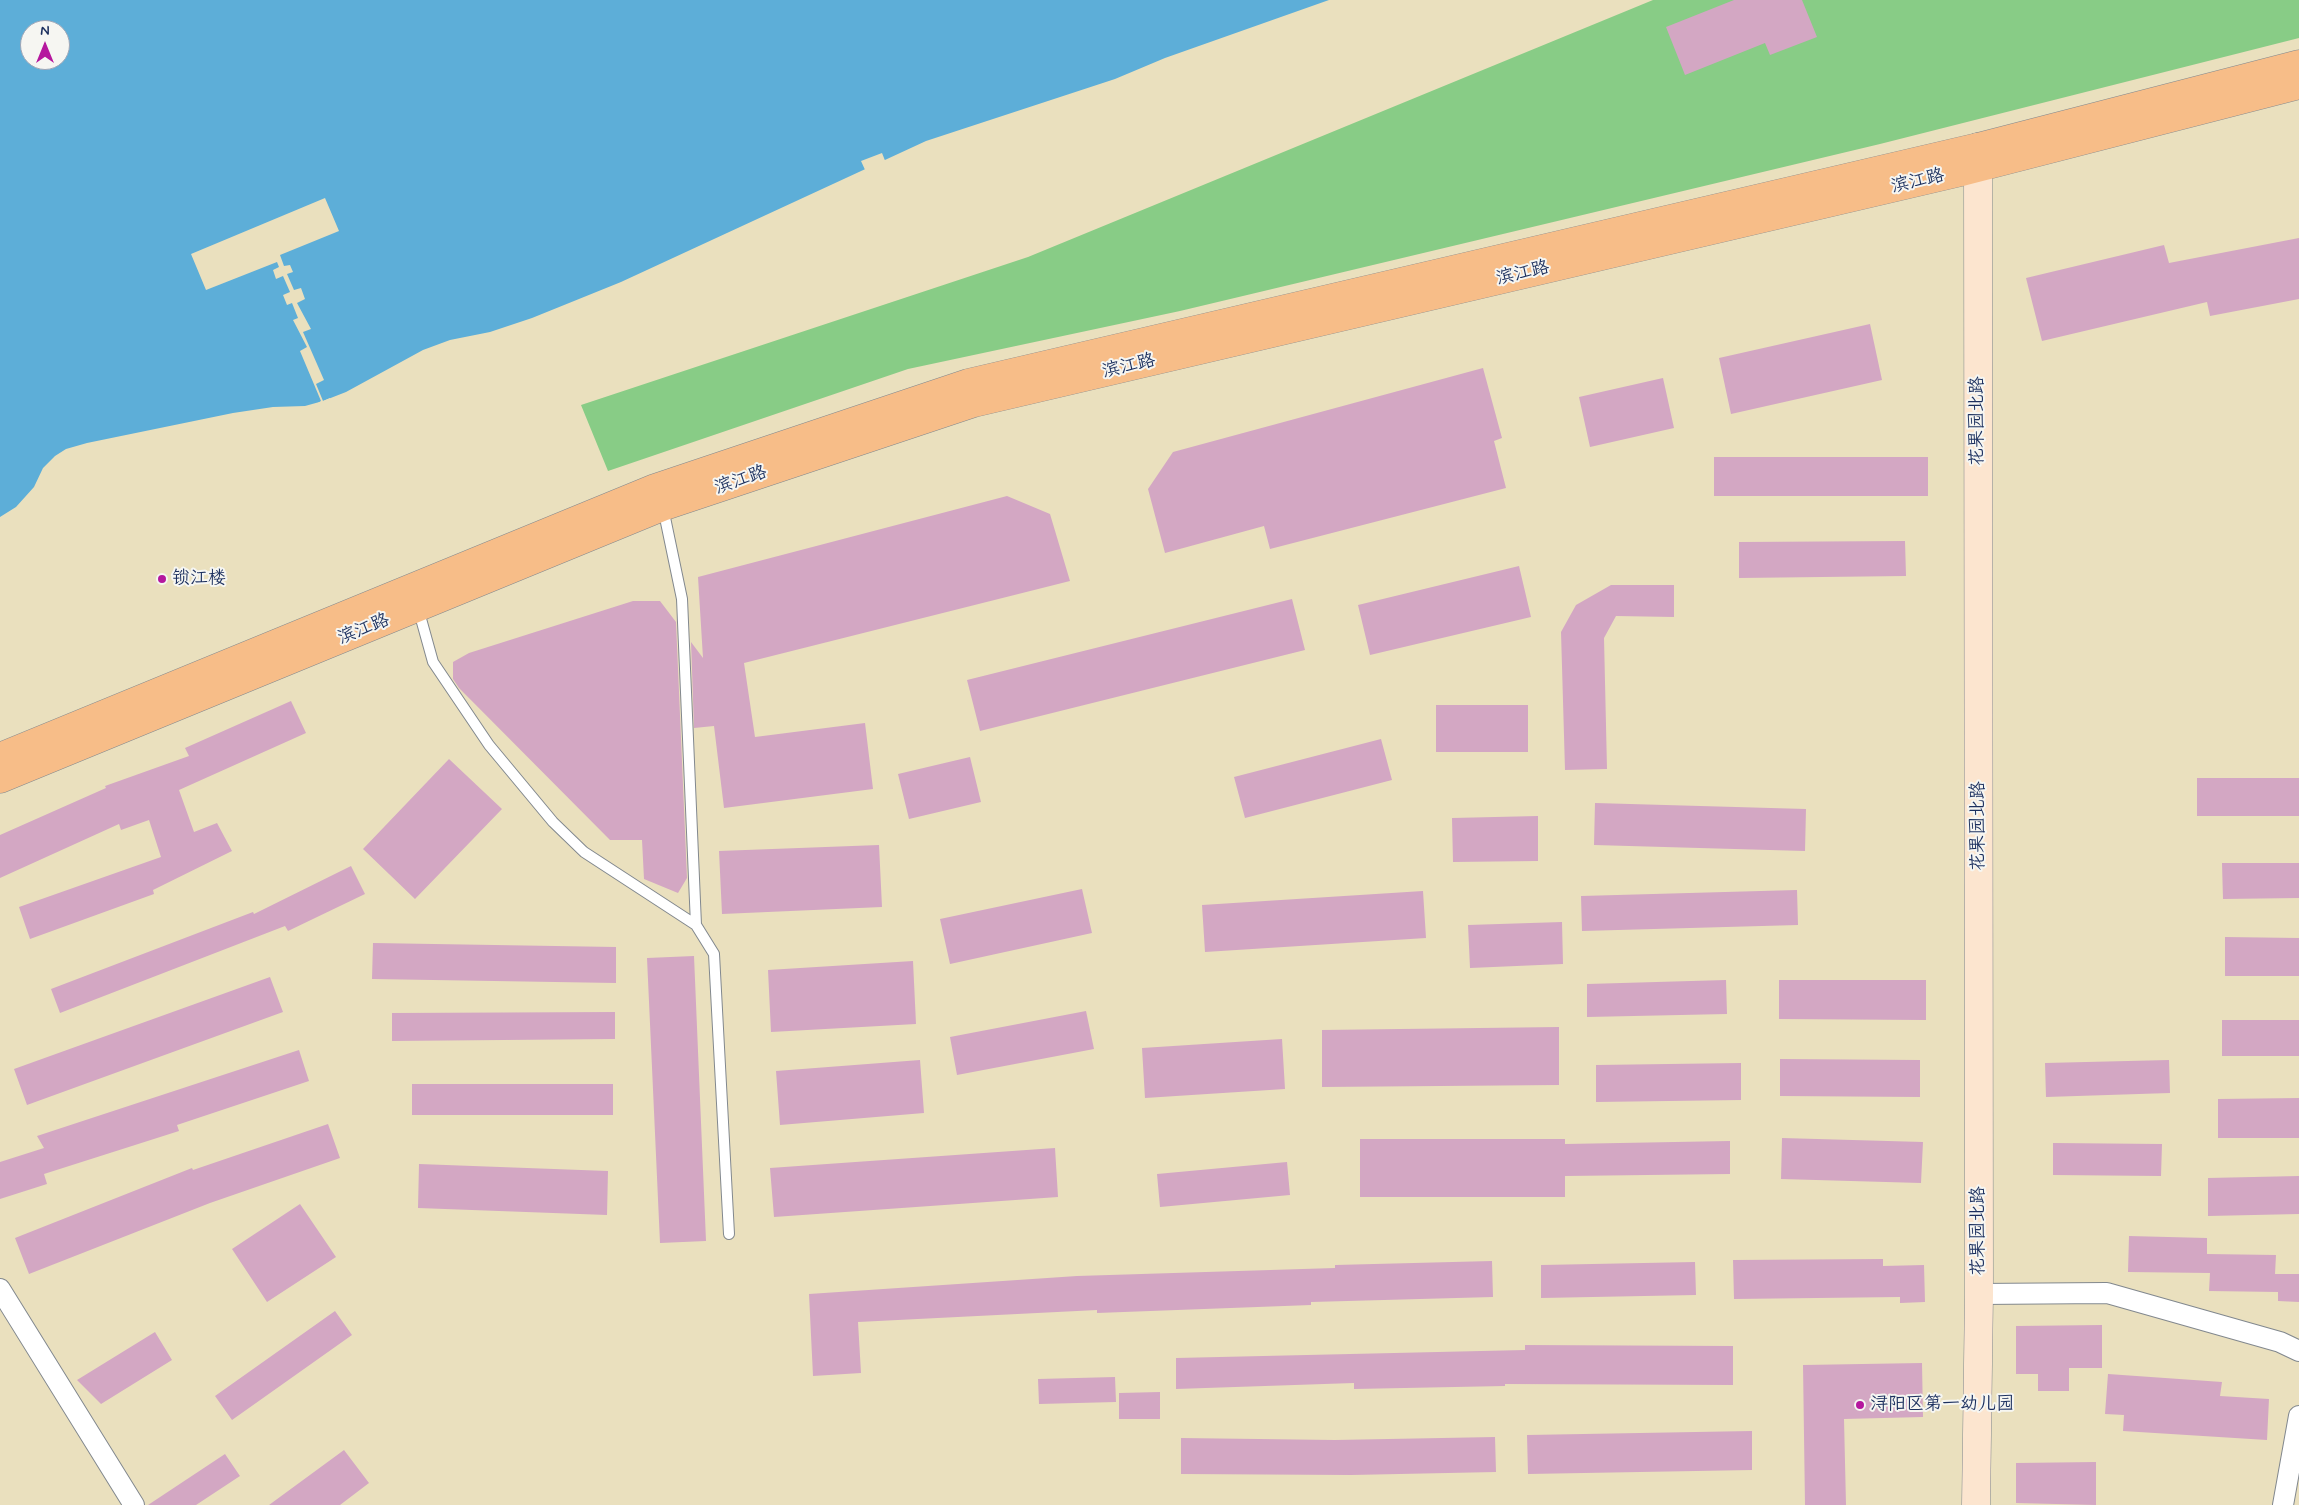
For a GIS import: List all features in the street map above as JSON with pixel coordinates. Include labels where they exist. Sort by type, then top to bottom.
[{"type":"main road","name":"滨江路","points":[[0,779],[662,507],[974,403],[1978,157],[2299,64]]},
{"type":"main road","name":"滨江路","points":[[0,757],[655,488],[968,383],[2299,85]]},
{"type":"street","name":"花果园北路","points":[[1976,1505],[1979,1294],[1978,157]]},
{"type":"street","points":[[0,1289],[134,1505]]},
{"type":"street","points":[[1979,1294],[2108,1294],[2280,1342],[2299,1351]]},
{"type":"street","points":[[2283,1505],[2299,1416]]},
{"type":"lane","points":[[662,507],[682,599],[696,925]]},
{"type":"lane","points":[[412,588],[433,662],[489,745],[529,794],[553,822],[584,852],[696,925],[714,954],[728,1234]]},
{"type":"green space","points":[[1653,0],[2299,0],[2299,38],[1880,144],[1180,311],[908,369],[608,471],[581,405],[1028,257]]},
{"type":"water","points":[[0,0],[1329,0],[1165,58],[1115,79],[926,141],[621,282],[532,318],[490,332],[450,340],[423,350],[346,392],[323,401],[305,406],[273,407],[233,413],[66,449],[55,456],[43,468],[34,487],[16,507],[0,517]]},
{"type":"pier","points":[[882,153],[886,163],[866,172],[861,161]]},
{"type":"pier","points":[[325,198],[339,231],[280,255],[284,266],[290,265],[293,272],[287,274],[294,290],[301,288],[305,299],[297,303],[311,329],[303,332],[324,380],[316,384],[323,401],[330,398],[331,401],[318,405],[321,401],[300,351],[307,347],[293,320],[298,318],[292,303],[287,305],[283,295],[290,292],[283,276],[276,279],[273,270],[279,267],[277,262],[206,290],[191,254]]},
{"type":"building","points":[[1734,0],[1802,0],[1817,37],[1770,55],[1765,43],[1685,75],[1666,27]]},
{"type":"building","points":[[2299,238],[2299,299],[2210,316],[2207,302],[2042,341],[2026,278],[2164,245],[2169,263]]},
{"type":"building","points":[[1870,324],[1882,380],[1731,414],[1719,358]]},
{"type":"building","points":[[1483,368],[1502,438],[1494,441],[1506,488],[1270,549],[1264,526],[1165,553],[1148,489],[1173,452]]},
{"type":"building","points":[[1663,378],[1674,428],[1590,447],[1579,397]]},
{"type":"building","points":[[1714,457],[1928,457],[1928,496],[1714,496]]},
{"type":"building","points":[[1007,496],[1050,514],[1070,581],[744,663],[755,737],[865,723],[873,789],[724,808],[714,726],[694,728],[691,642],[703,658],[698,577]]},
{"type":"building","points":[[1905,541],[1906,576],[1739,578],[1739,542]]},
{"type":"building","points":[[1519,566],[1531,617],[1370,655],[1358,605]]},
{"type":"building","points":[[1611,585],[1674,585],[1674,617],[1616,616],[1604,638],[1607,769],[1565,770],[1561,632],[1576,605]]},
{"type":"building","points":[[1292,599],[1305,650],[980,731],[967,680]]},
{"type":"building","points":[[633,601],[660,601],[676,622],[687,878],[678,893],[644,879],[642,840],[610,840],[459,688],[453,679],[453,662],[469,653]]},
{"type":"building","points":[[291,701],[306,733],[179,790],[194,832],[217,823],[232,851],[153,890],[154,894],[30,939],[19,907],[161,857],[149,820],[121,830],[119,824],[0,878],[0,835],[106,788],[105,786],[189,756],[185,748]]},
{"type":"building","points":[[1436,705],[1528,705],[1528,752],[1436,752]]},
{"type":"building","points":[[1381,739],[1392,780],[1245,818],[1234,777]]},
{"type":"building","points":[[970,757],[981,802],[909,819],[898,774]]},
{"type":"building","points":[[449,759],[502,809],[415,899],[363,849]]},
{"type":"building","points":[[2197,778],[2299,778],[2299,816],[2197,816]]},
{"type":"building","points":[[1595,803],[1806,809],[1805,851],[1594,845]]},
{"type":"building","points":[[1538,816],[1538,861],[1453,862],[1452,818]]},
{"type":"building","points":[[879,845],[882,907],[722,914],[719,851]]},
{"type":"building","points":[[2222,863],[2299,863],[2299,898],[2223,899]]},
{"type":"building","points":[[351,866],[365,894],[288,931],[285,926],[60,1013],[51,989],[253,912],[254,914]]},
{"type":"building","points":[[1082,889],[1092,933],[950,964],[940,919]]},
{"type":"building","points":[[1797,890],[1798,925],[1582,931],[1581,896]]},
{"type":"building","points":[[1423,891],[1426,938],[1205,952],[1202,905]]},
{"type":"building","points":[[1562,922],[1563,964],[1470,968],[1468,925]]},
{"type":"building","points":[[2225,937],[2299,938],[2299,976],[2225,976]]},
{"type":"building","points":[[373,943],[616,947],[616,983],[372,979]]},
{"type":"building","points":[[694,956],[706,1241],[660,1243],[647,958]]},
{"type":"building","points":[[913,961],[916,1024],[771,1032],[768,970]]},
{"type":"building","points":[[270,977],[283,1012],[27,1105],[14,1069]]},
{"type":"building","points":[[1726,980],[1727,1014],[1587,1017],[1587,984]]},
{"type":"building","points":[[1779,980],[1926,980],[1926,1020],[1779,1019]]},
{"type":"building","points":[[1086,1011],[1094,1049],[957,1075],[950,1037]]},
{"type":"building","points":[[615,1012],[615,1039],[392,1041],[392,1013]]},
{"type":"building","points":[[2222,1020],[2299,1020],[2299,1056],[2222,1056]]},
{"type":"building","points":[[1559,1027],[1559,1085],[1322,1087],[1322,1030]]},
{"type":"building","points":[[1282,1039],[1285,1089],[1145,1098],[1142,1048]]},
{"type":"building","points":[[299,1050],[309,1081],[177,1125],[179,1131],[44,1174],[47,1184],[0,1199],[0,1162],[44,1148],[37,1136]]},
{"type":"building","points":[[1780,1059],[1920,1060],[1920,1097],[1780,1096]]},
{"type":"building","points":[[920,1060],[924,1113],[780,1125],[776,1071]]},
{"type":"building","points":[[2169,1060],[2170,1093],[2046,1097],[2045,1063]]},
{"type":"building","points":[[1741,1063],[1741,1100],[1596,1102],[1596,1065]]},
{"type":"building","points":[[412,1084],[613,1084],[613,1115],[412,1115]]},
{"type":"building","points":[[2299,1098],[2299,1138],[2218,1138],[2218,1099]]},
{"type":"building","points":[[328,1124],[340,1158],[210,1203],[29,1274],[15,1238],[192,1168],[193,1170]]},
{"type":"building","points":[[1782,1138],[1923,1142],[1921,1183],[1781,1179]]},
{"type":"building","points":[[1360,1139],[1565,1139],[1565,1144],[1730,1141],[1730,1174],[1565,1176],[1565,1197],[1360,1197]]},
{"type":"building","points":[[2053,1143],[2162,1144],[2161,1176],[2053,1175]]},
{"type":"building","points":[[1055,1148],[1058,1197],[774,1217],[770,1168]]},
{"type":"building","points":[[1287,1162],[1290,1195],[1160,1207],[1157,1174]]},
{"type":"building","points":[[419,1164],[608,1171],[607,1215],[418,1208]]},
{"type":"building","points":[[2299,1176],[2299,1214],[2208,1216],[2208,1178]]},
{"type":"building","points":[[300,1204],[336,1257],[267,1302],[232,1249]]},
{"type":"building","points":[[2129,1236],[2207,1238],[2207,1254],[2276,1255],[2275,1274],[2299,1274],[2299,1302],[2278,1301],[2278,1292],[2209,1291],[2210,1273],[2128,1272]]},
{"type":"building","points":[[1883,1259],[1883,1266],[1924,1265],[1925,1302],[1900,1303],[1900,1297],[1734,1299],[1733,1260]]},
{"type":"building","points":[[1492,1261],[1493,1297],[1311,1302],[1311,1305],[1097,1313],[1097,1310],[858,1322],[861,1373],[813,1376],[809,1294],[1077,1276],[1335,1268],[1335,1265]]},
{"type":"building","points":[[1695,1262],[1696,1295],[1541,1298],[1541,1265]]},
{"type":"building","points":[[335,1311],[352,1335],[232,1420],[215,1396]]},
{"type":"building","points":[[2102,1325],[2102,1368],[2069,1368],[2069,1391],[2038,1391],[2038,1374],[2016,1374],[2016,1326]]},
{"type":"building","points":[[155,1332],[172,1360],[101,1404],[77,1380]]},
{"type":"building","points":[[1525,1345],[1733,1346],[1733,1385],[1505,1384],[1505,1386],[1354,1389],[1354,1383],[1176,1389],[1176,1358],[1525,1350]]},
{"type":"building","points":[[1922,1363],[1923,1417],[1844,1419],[1846,1505],[1805,1505],[1803,1365]]},
{"type":"building","points":[[2108,1374],[2222,1382],[2220,1396],[2269,1399],[2267,1440],[2123,1431],[2124,1415],[2105,1414]]},
{"type":"building","points":[[1115,1377],[1116,1402],[1039,1404],[1038,1379]]},
{"type":"building","points":[[1160,1392],[1160,1419],[1119,1419],[1119,1393]]},
{"type":"building","points":[[1752,1431],[1752,1470],[1528,1474],[1527,1435]]},
{"type":"building","points":[[1495,1437],[1496,1472],[1351,1475],[1181,1474],[1181,1438],[1335,1440]]},
{"type":"building","points":[[344,1450],[369,1483],[340,1505],[269,1505]]},
{"type":"building","points":[[225,1454],[240,1476],[196,1505],[148,1505]]},
{"type":"building","points":[[2096,1462],[2096,1505],[2016,1503],[2016,1463]]},
{"type":"place","name":"锁江楼","points":[[162,579]]},
{"type":"place","name":"浔阳区第一幼儿园","points":[[1860,1405]]}]
